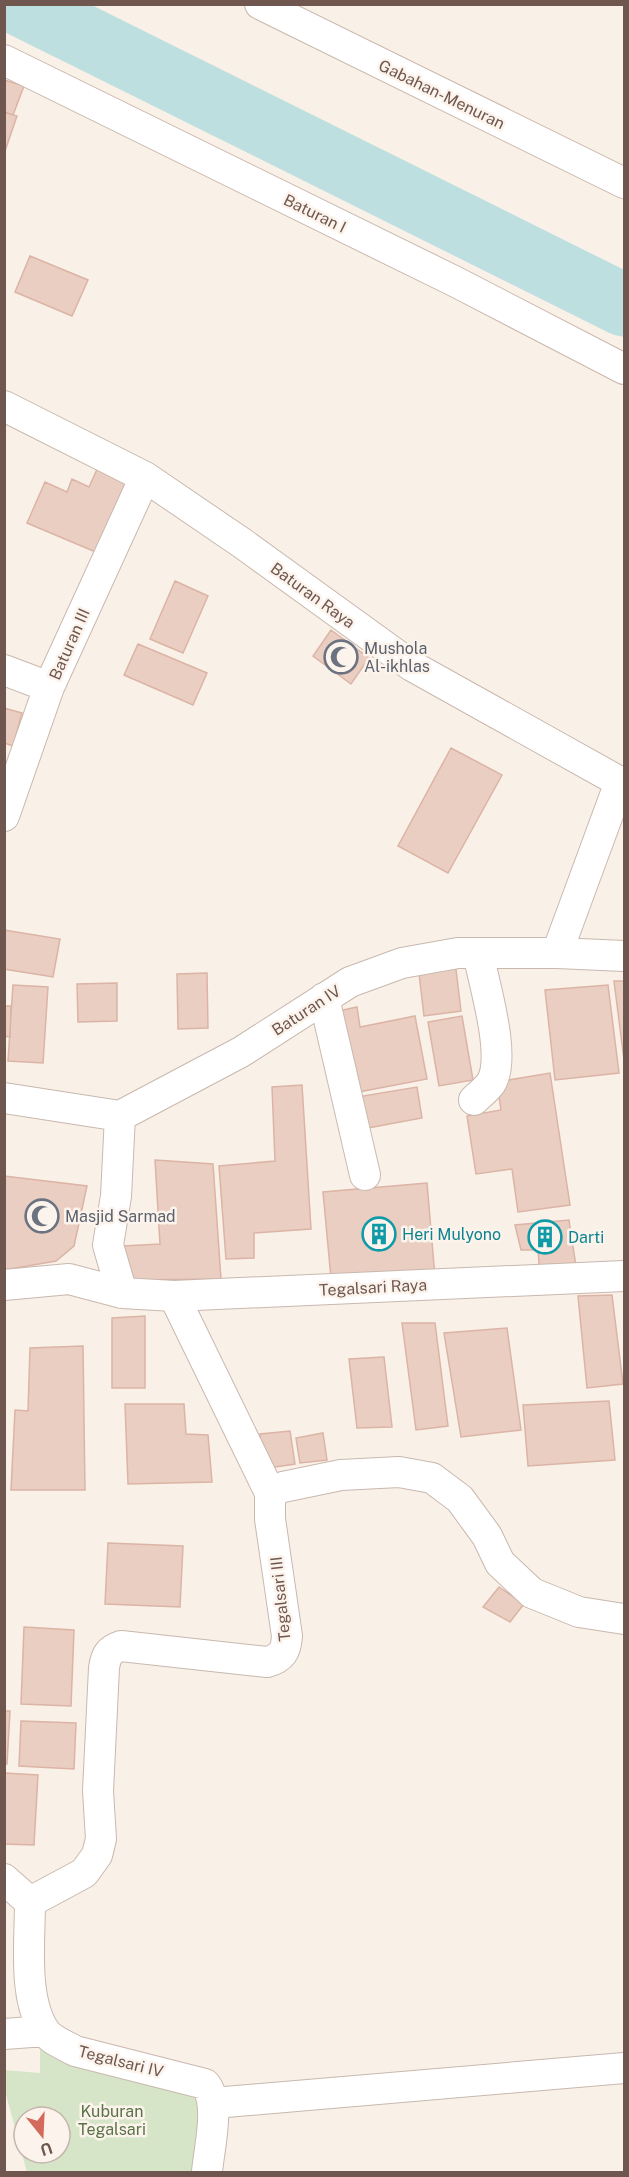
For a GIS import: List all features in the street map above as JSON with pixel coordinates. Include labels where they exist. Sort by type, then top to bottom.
[{"type":"street","name":"Gabahan-Menuran","points":[[272,7],[624,183]]},
{"type":"street","name":"Baturan I","points":[[4,60],[456,282],[624,369]]},
{"type":"street","name":"Baturan Raya","points":[[4,406],[145,477],[412,666],[622,779],[557,953]]},
{"type":"street","name":"Baturan III","points":[[4,816],[49,687],[145,477]]},
{"type":"street","points":[[4,670],[49,687]]},
{"type":"street","name":"Baturan IV","points":[[120,1116],[241,1052],[350,982],[402,963],[458,953],[624,956]]},
{"type":"street","points":[[474,1100],[490,1084],[497,1068],[498,1050],[478,953]]},
{"type":"street","points":[[324,998],[364,1175]]},
{"type":"street","points":[[4,1098],[120,1116],[116,1196],[108,1245],[122,1293]]},
{"type":"street","points":[[69,1279],[108,1245]]},
{"type":"street","name":"Tegalsari Raya","points":[[4,1285],[69,1279],[122,1293],[174,1296],[624,1276]]},
{"type":"street","points":[[174,1296],[270,1493],[283,1487],[341,1475],[399,1472],[432,1478],[460,1499],[487,1536],[500,1563],[532,1593],[579,1612],[624,1619]]},
{"type":"street","name":"Tegalsari III","points":[[30,1902],[84,1873],[97,1856],[101,1839],[98,1791],[104,1668],[106,1656],[112,1649],[121,1646],[267,1662],[283,1654],[287,1646],[287,1636],[270,1519],[270,1493]]},
{"type":"street","points":[[4,1879],[30,1902],[30,1986],[36,2012],[45,2031],[4,2034]]},
{"type":"street","name":"Tegalsari IV","points":[[45,2031],[57,2042],[75,2050],[205,2084],[210,2090],[214,2103]]},
{"type":"street","points":[[207,2172],[214,2103],[624,2068]]},
{"type":"green space","name":"Kuburan Tegalsari","points":[[40,2048],[190,2088],[205,2104],[197,2172],[27,2172],[25,2165],[72,2165],[72,2105],[12,2105],[12,2117],[5,2091],[4,2070],[40,2073]]},
{"type":"building","points":[[4,80],[24,86],[13,115],[4,112]]},
{"type":"building","points":[[4,112],[17,116],[4,154]]},
{"type":"building","points":[[30,256],[88,280],[72,316],[15,292]]},
{"type":"building","points":[[99,465],[130,478],[98,553],[27,523],[45,482],[67,492],[72,479],[89,487]]},
{"type":"building","points":[[175,581],[208,596],[183,653],[150,639]]},
{"type":"building","name":"Mushola Al-ikhlas","points":[[331,630],[369,658],[351,684],[313,656]]},
{"type":"building","points":[[138,644],[207,673],[193,705],[124,675]]},
{"type":"building","points":[[4,708],[22,713],[13,746],[4,743]]},
{"type":"building","points":[[451,748],[502,775],[448,873],[398,846]]},
{"type":"building","points":[[4,930],[60,939],[53,977],[4,969]]},
{"type":"building","points":[[455,961],[461,1011],[424,1016],[418,965]]},
{"type":"building","points":[[207,973],[208,1028],[178,1029],[177,974]]},
{"type":"building","points":[[614,981],[624,981],[624,1060]]},
{"type":"building","points":[[117,983],[117,1021],[78,1022],[77,984]]},
{"type":"building","points":[[13,985],[48,987],[43,1063],[8,1061]]},
{"type":"building","points":[[608,985],[619,1073],[555,1080],[545,990]]},
{"type":"building","points":[[4,1006],[11,1006],[10,1037],[4,1036]]},
{"type":"building","points":[[357,1007],[360,1027],[415,1016],[427,1079],[353,1093],[338,1011]]},
{"type":"building","points":[[462,1016],[473,1080],[439,1086],[428,1022]]},
{"type":"building","points":[[550,1073],[570,1205],[518,1212],[512,1169],[476,1174],[467,1116],[501,1110],[497,1082]]},
{"type":"building","points":[[302,1085],[311,1229],[254,1233],[254,1258],[226,1259],[219,1166],[275,1161],[272,1087]]},
{"type":"building","points":[[417,1087],[422,1118],[362,1129],[357,1097]]},
{"type":"building","points":[[155,1160],[213,1164],[221,1279],[125,1280],[123,1246],[160,1244]]},
{"type":"building","name":"Masjid Sarmad","points":[[4,1176],[87,1186],[74,1246],[56,1261],[4,1270]]},
{"type":"building","name":"Heri Mulyono","points":[[427,1183],[435,1277],[331,1278],[323,1192]]},
{"type":"building","name":"Darti","points":[[569,1220],[577,1273],[540,1276],[538,1250],[521,1250],[515,1225]]},
{"type":"building","points":[[612,1295],[623,1384],[587,1388],[578,1296]]},
{"type":"building","points":[[145,1316],[145,1388],[112,1388],[112,1318]]},
{"type":"building","points":[[402,1323],[435,1323],[448,1426],[416,1430]]},
{"type":"building","points":[[507,1328],[521,1430],[461,1437],[444,1333]]},
{"type":"building","points":[[83,1346],[85,1490],[11,1490],[15,1410],[28,1411],[30,1348]]},
{"type":"building","points":[[384,1357],[392,1427],[357,1428],[349,1359]]},
{"type":"building","points":[[609,1401],[615,1460],[528,1466],[523,1405]]},
{"type":"building","points":[[125,1404],[184,1404],[186,1434],[208,1435],[212,1482],[128,1484]]},
{"type":"building","points":[[290,1431],[295,1464],[262,1469],[260,1434]]},
{"type":"building","points":[[323,1433],[327,1460],[300,1463],[296,1438]]},
{"type":"building","points":[[108,1543],[183,1546],[180,1607],[105,1604]]},
{"type":"building","points":[[499,1587],[524,1604],[510,1622],[483,1607]]},
{"type":"building","points":[[24,1627],[74,1630],[71,1706],[21,1704]]},
{"type":"building","points":[[4,1711],[10,1711],[7,1764],[4,1764]]},
{"type":"building","points":[[21,1721],[76,1723],[74,1769],[19,1766]]},
{"type":"building","points":[[4,1773],[38,1775],[34,1845],[4,1844]]},
{"type":"waterway","points":[[19,4],[624,305]]},
{"type":"place","name":"Mushola Al-ikhlas","points":[[341,657]]},
{"type":"place","name":"Masjid Sarmad","points":[[42,1216]]},
{"type":"place","name":"Heri Mulyono","points":[[379,1234]]},
{"type":"place","name":"Darti","points":[[545,1237]]}]
